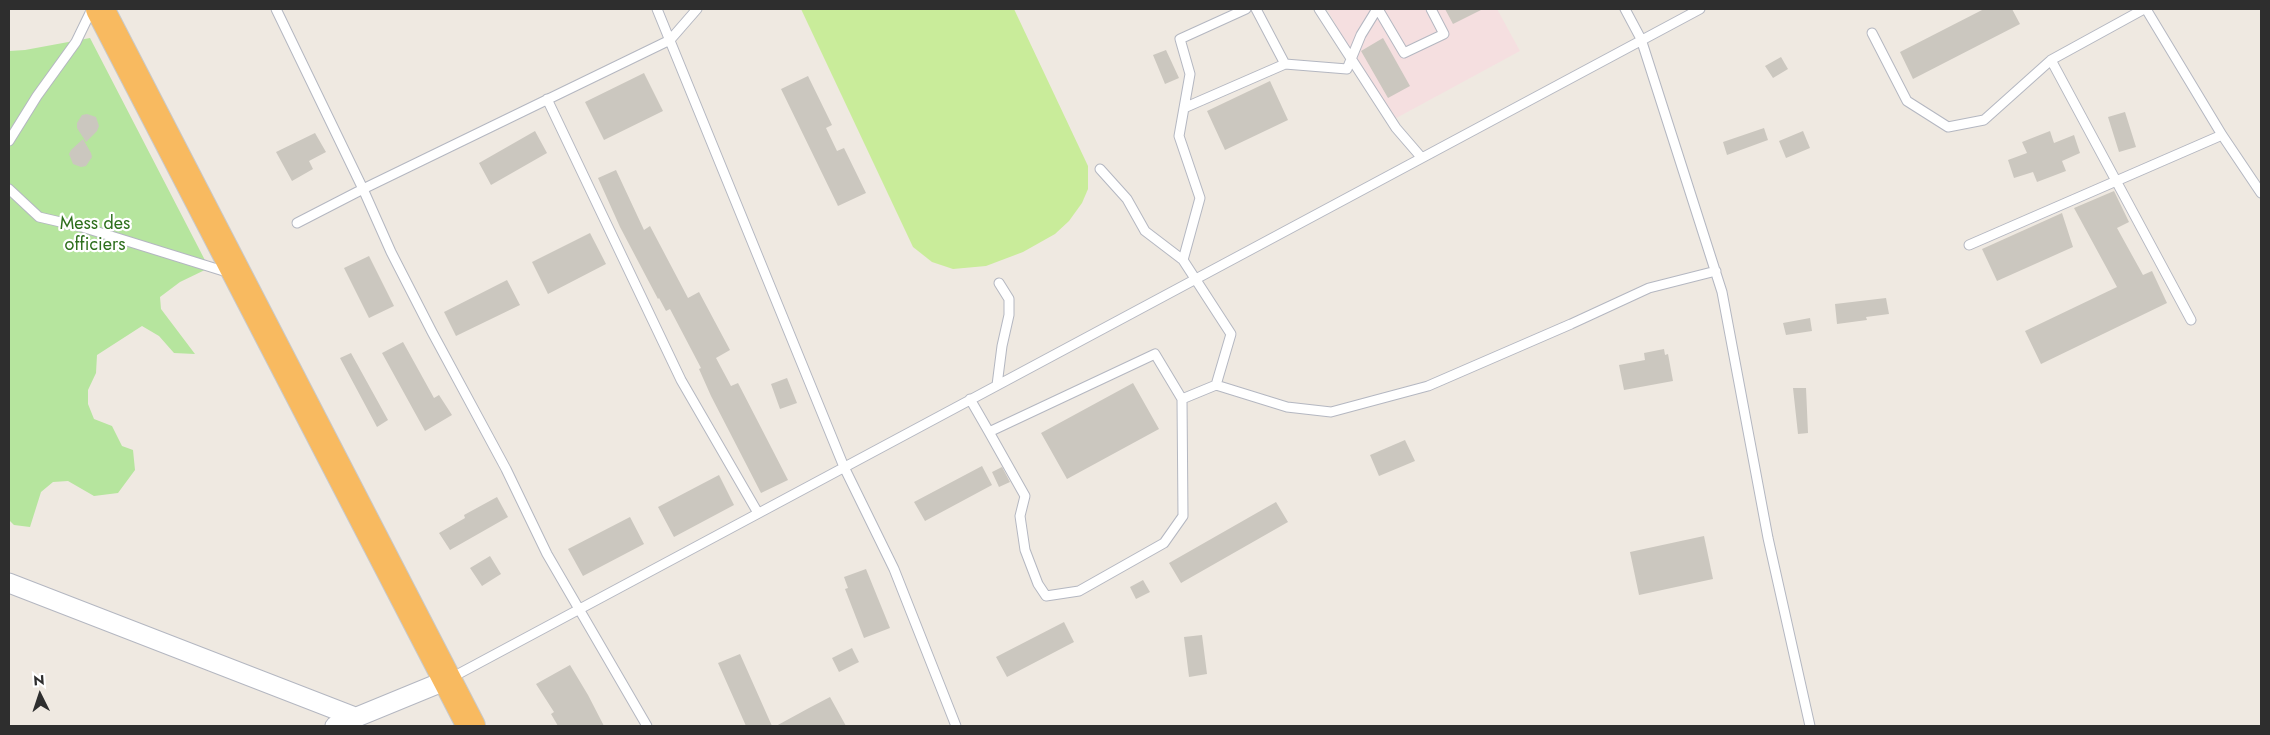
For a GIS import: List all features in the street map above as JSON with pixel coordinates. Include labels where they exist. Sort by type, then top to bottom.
[{"type":"highway","points":[[100,9],[471,726]]},
{"type":"street","points":[[9,583],[354,717]]},
{"type":"street","points":[[335,726],[447,680]]},
{"type":"lane","points":[[9,141],[37,96],[76,42],[92,9]]},
{"type":"lane","points":[[276,9],[363,189],[391,252],[432,332],[506,469],[548,554],[647,726]]},
{"type":"lane","points":[[656,9],[844,467],[894,569],[956,726]]},
{"type":"lane","points":[[298,223],[363,189],[670,40],[697,9]]},
{"type":"lane","points":[[1183,260],[1200,198],[1179,136],[1190,74],[1180,39],[1246,9]]},
{"type":"lane","points":[[1256,9],[1285,64]]},
{"type":"lane","points":[[1319,9],[1396,128],[1421,157]]},
{"type":"lane","points":[[1184,108],[1285,64],[1347,69],[1361,35],[1378,9],[1404,53],[1444,34],[1431,9]]},
{"type":"lane","points":[[1625,9],[1641,39],[1722,292],[1768,538],[1810,726]]},
{"type":"lane","points":[[447,680],[1700,9]]},
{"type":"lane","points":[[1872,33],[1908,101],[1948,127],[1984,120],[2051,60],[2145,9],[2222,135],[2261,193]]},
{"type":"lane","points":[[2051,60],[2191,320]]},
{"type":"lane","points":[[547,99],[681,380],[758,513]]},
{"type":"lane","points":[[1970,245],[2222,135]]},
{"type":"lane","points":[[1100,169],[1127,199],[1145,231],[1183,260],[1231,334],[1216,385]]},
{"type":"lane","points":[[9,189],[39,217],[82,228],[238,276]]},
{"type":"lane","points":[[1182,399],[1216,385],[1287,407],[1331,412],[1428,386],[1649,288],[1716,271]]},
{"type":"lane","points":[[997,385],[1002,346],[1009,315],[1009,299],[999,283]]},
{"type":"lane","points":[[970,399],[1025,496],[1020,516],[1025,550],[1038,584],[1046,596],[1079,591],[1164,543],[1183,516],[1182,399],[1156,354],[989,432]]},
{"type":"shaded area","points":[[1327,9],[1497,9],[1520,51],[1389,122]]},
{"type":"green space","points":[[801,9],[1014,9],[1088,166],[1088,189],[1082,203],[1069,221],[1055,234],[1023,252],[986,266],[953,269],[932,262],[913,247]]},
{"type":"green space","name":"Mess des officiers","points":[[90,38],[209,268],[180,282],[160,297],[161,309],[195,354],[174,353],[159,336],[142,326],[97,355],[96,373],[88,390],[88,404],[94,419],[112,426],[122,446],[133,450],[135,470],[118,493],[94,496],[68,481],[53,482],[41,492],[30,527],[14,525],[9,520],[9,51],[25,50]]},
{"type":"building","points":[[1445,9],[1483,9],[1453,24]]},
{"type":"building","points":[[1984,9],[2012,9],[2020,24],[1913,79],[1900,52]]},
{"type":"building","points":[[1383,38],[1410,86],[1388,98],[1361,51]]},
{"type":"building","points":[[1166,50],[1179,78],[1165,84],[1153,55]]},
{"type":"building","points":[[1781,57],[1788,69],[1773,78],[1765,66]]},
{"type":"building","points":[[644,73],[663,111],[604,140],[585,102]]},
{"type":"building","points":[[808,76],[832,125],[826,128],[837,151],[844,148],[866,193],[838,206],[781,89]]},
{"type":"building","points":[[1270,81],[1288,120],[1225,150],[1207,111]]},
{"type":"building","points":[[2125,112],[2136,147],[2119,152],[2108,117]]},
{"type":"building","points":[[87,114],[96,117],[99,126],[97,131],[86,142],[77,128],[77,123],[82,115]]},
{"type":"building","points":[[1764,128],[1768,140],[1727,155],[1723,142]]},
{"type":"building","points":[[535,131],[547,153],[491,185],[479,163]]},
{"type":"building","points":[[1803,131],[1810,148],[1786,158],[1779,141]]},
{"type":"building","points":[[2050,131],[2054,143],[2074,135],[2080,153],[2062,161],[2066,171],[2037,182],[2033,172],[2014,178],[2008,160],[2027,153],[2022,142]]},
{"type":"building","points":[[315,133],[326,152],[309,161],[313,169],[292,181],[276,152]]},
{"type":"building","points":[[83,139],[92,157],[86,166],[81,167],[73,164],[69,154]]},
{"type":"building","points":[[616,170],[644,230],[650,226],[688,298],[699,292],[730,350],[716,358],[731,386],[738,383],[788,480],[761,493],[711,396],[699,369],[701,368],[670,309],[666,311],[658,299],[620,227],[598,178]]},
{"type":"building","points":[[2114,191],[2129,222],[2117,228],[2143,275],[2152,271],[2167,303],[2041,364],[2025,331],[2117,287],[2074,208]]},
{"type":"building","points":[[2062,213],[2073,247],[1997,281],[1982,249]]},
{"type":"building","points":[[590,233],[606,264],[548,294],[532,262]]},
{"type":"building","points":[[369,256],[394,306],[369,318],[344,268]]},
{"type":"building","points":[[507,280],[520,305],[456,336],[444,312]]},
{"type":"building","points":[[1886,298],[1889,314],[1866,317],[1867,320],[1837,324],[1835,304]]},
{"type":"building","points":[[1810,318],[1812,331],[1786,335],[1783,323]]},
{"type":"building","points":[[403,342],[434,398],[439,395],[452,415],[425,431],[382,353]]},
{"type":"building","points":[[1664,349],[1665,355],[1668,354],[1673,381],[1624,390],[1619,365],[1645,360],[1644,353]]},
{"type":"building","points":[[351,353],[388,420],[377,427],[340,358]]},
{"type":"building","points":[[787,378],[797,403],[780,409],[771,384]]},
{"type":"building","points":[[1133,383],[1159,429],[1067,479],[1041,433]]},
{"type":"building","points":[[1793,388],[1806,388],[1808,433],[1798,434]]},
{"type":"building","points":[[1405,440],[1415,461],[1379,476],[1370,455]]},
{"type":"building","points":[[982,466],[992,485],[925,521],[914,502]]},
{"type":"building","points":[[1002,467],[1010,482],[999,487],[992,472]]},
{"type":"building","points":[[719,475],[734,505],[674,537],[658,507]]},
{"type":"building","points":[[497,497],[508,517],[450,550],[439,533],[465,518],[464,515]]},
{"type":"building","points":[[1276,502],[1288,522],[1181,583],[1169,563]]},
{"type":"building","points":[[630,517],[644,544],[583,576],[568,549]]},
{"type":"building","points":[[1704,536],[1713,579],[1639,595],[1630,552]]},
{"type":"building","points":[[490,556],[501,574],[482,586],[470,568]]},
{"type":"building","points":[[866,569],[890,628],[864,638],[845,589],[848,588],[844,577]]},
{"type":"building","points":[[1143,580],[1150,592],[1136,599],[1130,587]]},
{"type":"building","points":[[1064,622],[1074,642],[1007,677],[996,657]]},
{"type":"building","points":[[1202,635],[1207,674],[1189,677],[1184,637]]},
{"type":"building","points":[[852,648],[859,662],[839,672],[832,658]]},
{"type":"building","points":[[740,654],[772,726],[746,726],[718,663]]},
{"type":"building","points":[[570,665],[604,726],[558,726],[551,714],[554,712],[536,684]]},
{"type":"building","points":[[830,697],[846,726],[776,726],[809,708]]}]
